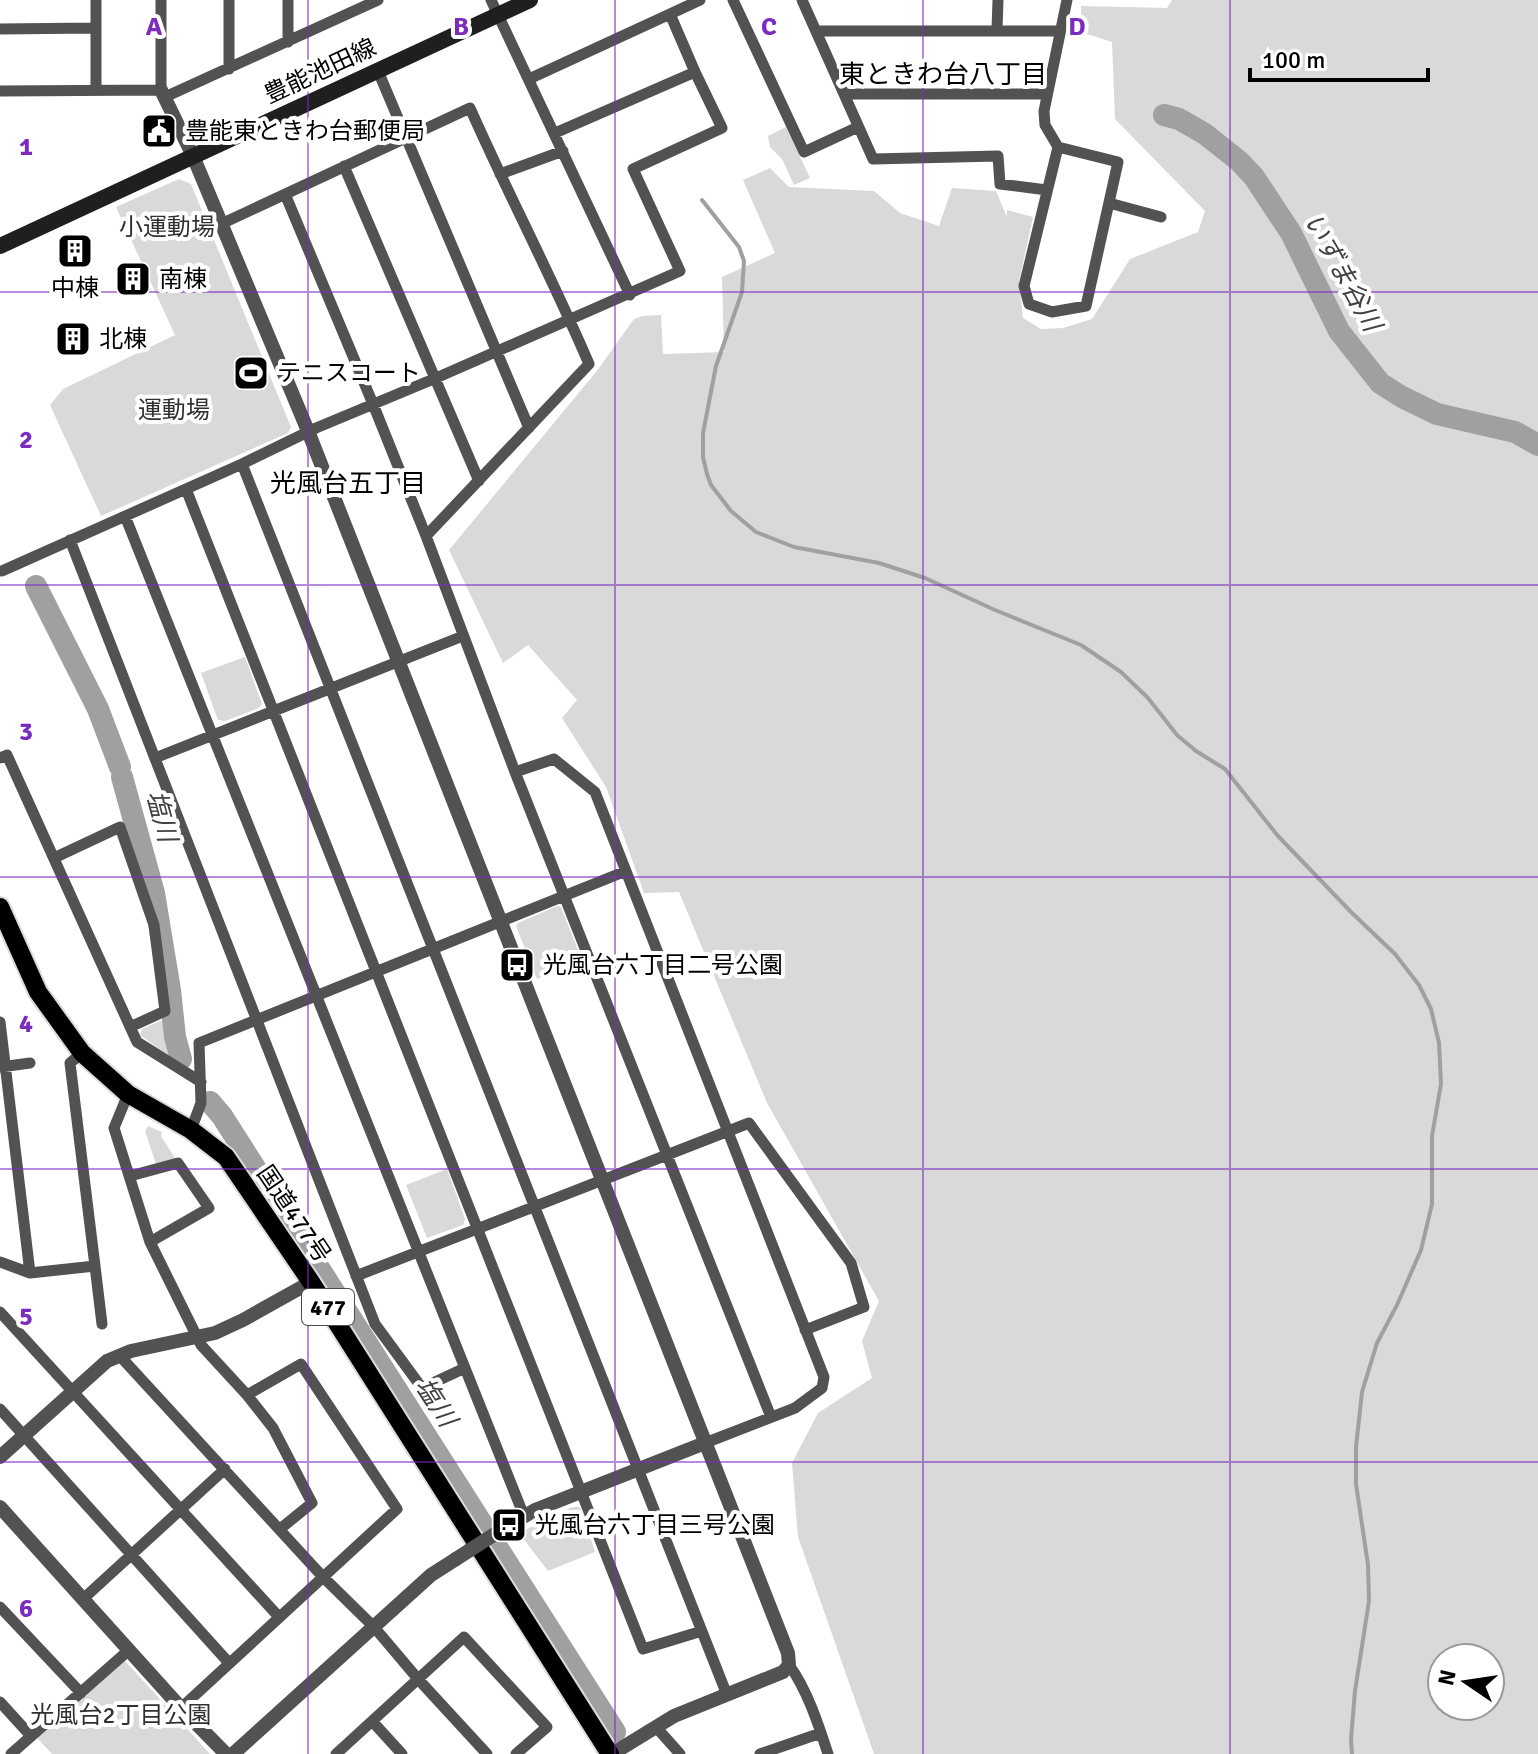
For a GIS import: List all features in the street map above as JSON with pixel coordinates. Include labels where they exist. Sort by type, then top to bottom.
[{"type":"highway","name":"国道477号","points":[[0,907],[38,992],[82,1053],[128,1094],[191,1130],[226,1157],[311,1282],[611,1754]]},
{"type":"main road","name":"豊能池田線","points":[[0,246],[378,71],[495,7],[530,0]]},
{"type":"street","points":[[96,0],[96,90]]},
{"type":"street","points":[[161,0],[163,93],[193,156],[308,431],[788,1653],[789,1665],[796,1674],[828,1754]]},
{"type":"street","points":[[229,0],[229,69]]},
{"type":"street","points":[[288,0],[288,42]]},
{"type":"street","points":[[0,91],[163,93],[229,69],[288,42],[350,6],[378,0]]},
{"type":"street","points":[[529,79],[700,0]]},
{"type":"street","points":[[733,0],[804,152],[858,127]]},
{"type":"street","points":[[802,0],[873,159],[998,156],[1000,184],[1047,190]]},
{"type":"street","points":[[997,30],[998,0]]},
{"type":"street","points":[[1058,147],[1118,162],[1086,306],[1052,312],[1029,304],[1024,286],[1058,147],[1045,125],[1044,111],[1067,0]]},
{"type":"street","points":[[495,7],[630,295]]},
{"type":"street","points":[[2,571],[242,464],[308,431],[680,271],[633,169],[722,128],[670,14]]},
{"type":"street","points":[[0,29],[96,28]]},
{"type":"street","points":[[817,31],[1060,31]]},
{"type":"street","points":[[378,71],[529,428]]},
{"type":"street","points":[[555,133],[695,72]]},
{"type":"street","points":[[845,94],[1047,94]]},
{"type":"street","points":[[221,224],[470,108],[589,364],[426,536]]},
{"type":"street","points":[[500,174],[563,151]]},
{"type":"street","points":[[344,166],[479,481]]},
{"type":"street","points":[[285,194],[426,536],[515,772],[771,1417]]},
{"type":"street","points":[[1109,203],[1161,217]]},
{"type":"street","points":[[242,464],[727,1695]]},
{"type":"street","points":[[186,489],[643,1649],[702,1631]]},
{"type":"street","points":[[125,516],[524,1516]]},
{"type":"street","points":[[70,540],[375,1324],[422,1388],[465,1368]]},
{"type":"street","points":[[155,758],[463,636]]},
{"type":"street","points":[[0,758],[7,755],[137,1042],[201,1082]]},
{"type":"street","points":[[233,1754],[431,1575],[501,1530],[524,1516],[581,1492],[795,1408],[822,1388],[824,1377],[595,792],[554,759],[515,772]]},
{"type":"street","points":[[54,858],[120,827],[154,925],[165,1011],[130,1027]]},
{"type":"street","points":[[191,1130],[201,1103],[199,1043],[626,871]]},
{"type":"street","points":[[0,1022],[30,1273]]},
{"type":"street","points":[[82,1053],[70,1063],[102,1324]]},
{"type":"street","points":[[3,1067],[30,1063]]},
{"type":"street","points":[[128,1094],[114,1128],[150,1242],[196,1338],[273,1428],[312,1503],[280,1529]]},
{"type":"street","points":[[356,1276],[749,1123],[851,1263],[864,1307],[805,1330]]},
{"type":"street","points":[[130,1176],[178,1163],[209,1208],[150,1242]]},
{"type":"street","points":[[0,1262],[30,1273],[95,1266]]},
{"type":"street","points":[[0,1457],[107,1361],[131,1351],[196,1338],[230,1327],[311,1282]]},
{"type":"street","points":[[0,1312],[279,1617]]},
{"type":"street","points":[[119,1355],[323,1577],[374,1627],[487,1754]]},
{"type":"street","points":[[181,1708],[397,1509],[301,1364],[247,1395]]},
{"type":"street","points":[[0,1409],[229,1663]]},
{"type":"street","points":[[83,1599],[225,1469]]},
{"type":"street","points":[[0,1507],[226,1754]]},
{"type":"street","points":[[0,1607],[81,1693]]},
{"type":"street","points":[[336,1754],[464,1637],[547,1727],[516,1754]]},
{"type":"street","points":[[11,1754],[129,1650]]},
{"type":"street","points":[[611,1754],[674,1716],[779,1674],[789,1665]]},
{"type":"street","points":[[0,1702],[31,1736]]},
{"type":"street","points":[[372,1721],[402,1754]]},
{"type":"street","points":[[656,1727],[680,1754]]},
{"type":"street","points":[[760,1754],[821,1733]]},
{"type":"green space","points":[[1172,0],[1538,0],[1538,1754],[874,1754],[798,1537],[792,1463],[818,1413],[872,1378],[862,1341],[879,1301],[767,1103],[679,892],[644,893],[606,787],[562,718],[577,700],[528,645],[503,663],[449,550],[596,372],[634,319],[661,315],[663,354],[724,352],[722,277],[775,253],[743,180],[770,168],[789,187],[874,191],[900,213],[939,226],[952,188],[996,191],[1007,217],[1007,210],[1033,217],[1019,281],[1023,318],[1041,329],[1063,328],[1092,319],[1130,259],[1198,232],[1205,211],[1115,119],[1112,42],[1081,32],[1081,6],[1167,8]]},
{"type":"green space","points":[[786,127],[810,178],[794,185],[782,159],[770,147],[768,136]]},
{"type":"green space","name":"運動場","points":[[179,179],[191,184],[291,427],[288,433],[101,516],[50,405],[63,389],[175,335],[116,207]]},
{"type":"green space","points":[[245,657],[262,704],[225,721],[218,720],[201,673]]},
{"type":"green space","points":[[557,906],[561,907],[582,960],[537,979],[516,926]]},
{"type":"green space","points":[[172,1016],[176,1061],[140,1035],[142,1029]]},
{"type":"green space","points":[[148,1126],[162,1132],[161,1136],[175,1158],[156,1164],[145,1131]]},
{"type":"green space","points":[[447,1169],[465,1219],[463,1225],[427,1238],[406,1185]]},
{"type":"green space","points":[[572,1507],[579,1507],[582,1511],[595,1552],[548,1571],[519,1533]]},
{"type":"green space","name":"光風台2丁目公園","points":[[125,1661],[210,1754],[52,1754],[37,1738]]},
{"type":"waterway","name":"いずま谷川","points":[[1164,115],[1179,119],[1205,134],[1254,177],[1291,233],[1339,331],[1380,383],[1437,414],[1515,432],[1538,445]]},
{"type":"waterway","points":[[702,200],[739,247],[744,261],[742,292],[716,366],[703,433],[707,474],[711,485],[731,511],[756,532],[794,547],[879,563],[925,578],[1081,645],[1121,672],[1148,698],[1177,735],[1225,769],[1278,836],[1395,954],[1419,985],[1431,1009],[1439,1043],[1441,1084],[1432,1136],[1432,1204],[1421,1250],[1377,1343],[1362,1392],[1356,1447],[1356,1484],[1368,1565],[1369,1601],[1355,1691],[1352,1754]]},
{"type":"waterway","name":"塩川","points":[[36,586],[98,709],[120,767]]},
{"type":"waterway","name":"塩川","points":[[122,777],[154,893],[181,1059]]},
{"type":"waterway","name":"塩川","points":[[210,1102],[222,1116],[615,1732]]},
{"type":"place","name":"豊能東ときわ台郵便局","points":[[159,131]]},
{"type":"place","name":"中棟","points":[[75,251]]},
{"type":"place","name":"南棟","points":[[133,279]]},
{"type":"place","name":"北棟","points":[[73,339]]},
{"type":"place","name":"テニスコート","points":[[251,373]]},
{"type":"place","name":"光風台六丁目二号公園","points":[[517,965]]},
{"type":"place","name":"光風台六丁目三号公園","points":[[509,1525]]},
{"type":"district","name":"東ときわ台八丁目","points":[[943,74]]},
{"type":"district","name":"光風台五丁目","points":[[348,483]]},
{"type":"park label","name":"小運動場","points":[[167,227]]}]
